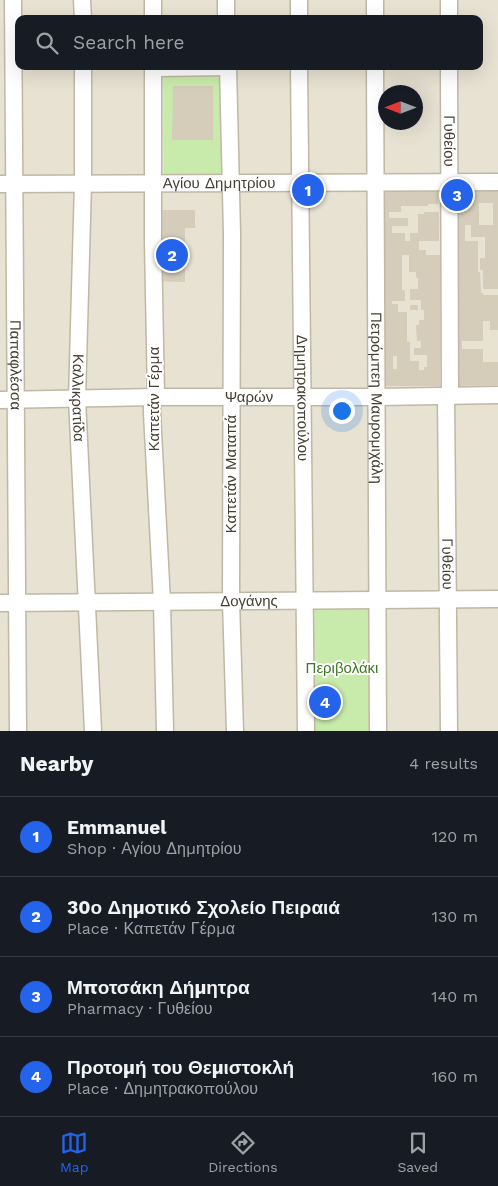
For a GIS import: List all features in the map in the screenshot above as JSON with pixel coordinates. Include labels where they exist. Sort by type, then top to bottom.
[{"type":"street","name":"Παπαφλέσσα","points":[[13,0],[7,184],[8,400],[17,603],[18,731]]},
{"type":"street","points":[[82,0],[83,15]]},
{"type":"street","points":[[153,15],[154,0]]},
{"type":"street","points":[[226,0],[226,15]]},
{"type":"street","points":[[299,0],[299,15]]},
{"type":"street","points":[[375,0],[375,15]]},
{"type":"street","points":[[450,0],[450,15]]},
{"type":"street","name":"Καλλικρατίδα","points":[[83,70],[83,183],[77,399],[93,731]]},
{"type":"street","name":"Καπετάν Γέρμα","points":[[153,70],[156,397],[152,403],[152,413],[162,602],[165,731]]},
{"type":"street","name":"Καπετάν Ματαπά","points":[[228,70],[231,183],[231,601],[236,731]]},
{"type":"street","name":"Δημητρακοπούλου","points":[[299,70],[303,396],[303,600],[306,731]]},
{"type":"street","name":"Πετρόμπεη Μαυρομιχάλη","points":[[375,70],[378,397],[378,731]]},
{"type":"street","name":"Γυθείου","points":[[449,731],[448,395],[450,70]]},
{"type":"street","name":"Αγίου Δημητρίου","points":[[7,184],[498,182]]},
{"type":"street","name":"Ψαρών","points":[[8,400],[498,395]]},
{"type":"street","name":"Δογάνης","points":[[0,603],[498,599]]},
{"type":"shaded area","points":[[0,0],[366,0],[366,15],[15,15],[15,70],[366,70],[375,731],[0,731]]},
{"type":"shaded area","points":[[382,0],[498,0],[498,731],[383,731],[382,130],[423,130],[423,85],[382,85],[382,70],[483,70],[483,15],[382,15]]},
{"type":"green space","points":[[224,71],[225,176],[164,177],[163,72]]},
{"type":"green space","name":"Περιβολάκι","points":[[369,604],[371,731],[315,731],[314,605]]},
{"type":"building","points":[[173,86],[213,86],[213,140],[172,140]]},
{"type":"building","points":[[380,189],[438,189],[438,204],[401,206],[401,212],[389,212],[389,218],[408,218],[408,226],[392,226],[392,233],[405,233],[405,241],[410,241],[410,233],[418,233],[418,214],[439,212],[439,241],[419,241],[419,250],[426,250],[426,255],[440,255],[440,386],[381,386]],"holes":[[[402,255],[409,255],[409,272],[416,272],[416,278],[418,278],[418,289],[410,289],[410,300],[421,300],[421,310],[424,310],[424,320],[419,320],[419,325],[416,325],[417,341],[421,341],[421,348],[414,348],[414,355],[427,355],[427,367],[424,367],[424,370],[419,370],[419,361],[410,361],[410,342],[407,342],[407,312],[398,312],[398,304],[392,304],[392,301],[405,301],[405,290],[402,290]],[[393,356],[397,356],[397,369],[393,369]]]},
{"type":"building","points":[[452,189],[498,189],[498,289],[483,289],[483,270],[480,270],[480,258],[485,258],[485,237],[471,237],[471,225],[465,225],[465,241],[478,241],[478,272],[480,272],[481,293],[483,295],[498,295],[498,330],[490,330],[490,321],[483,321],[483,341],[462,341],[462,349],[483,349],[483,362],[498,362],[498,385],[453,386]],"holes":[[[479,203],[493,203],[493,225],[479,225]]]},
{"type":"building","points":[[158,210],[195,210],[195,228],[185,228],[185,282],[158,281]]},
{"type":"building","points":[[410,305],[418,305],[418,310],[410,310]]},
{"type":"place","name":"Emmanuel","points":[[308,190]]},
{"type":"place","name":"Μποτσάκη Δήμητρα","points":[[457,195]]},
{"type":"place","name":"30ο Δημοτικό Σχολείο Πειραιά","points":[[172,255]]},
{"type":"place","name":"Προτομή του Θεμιστοκλή","points":[[325,702]]}]
